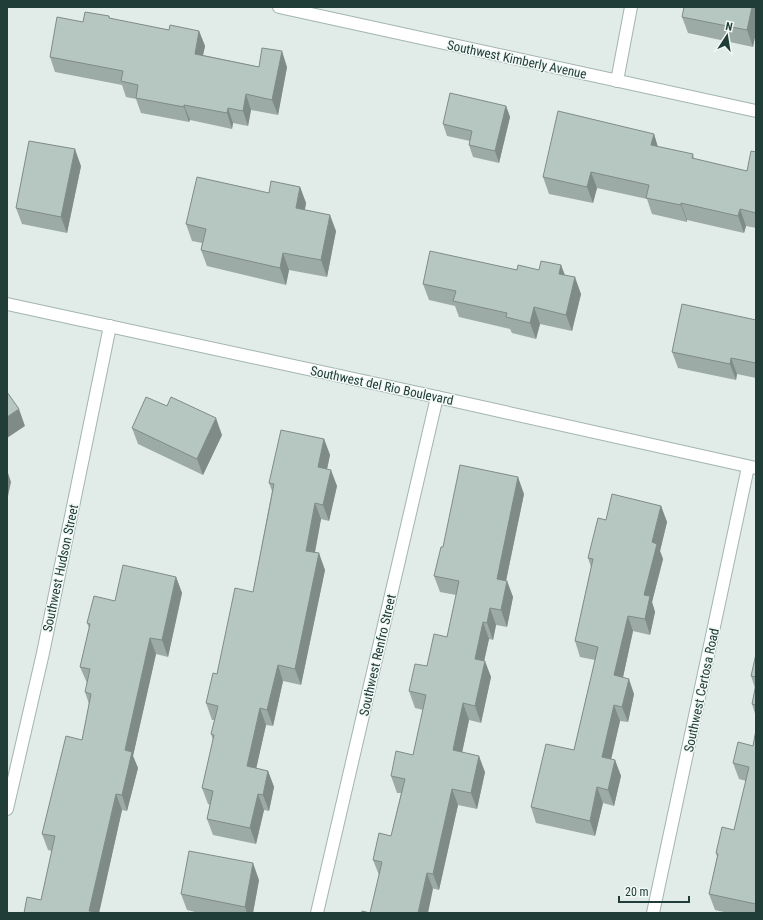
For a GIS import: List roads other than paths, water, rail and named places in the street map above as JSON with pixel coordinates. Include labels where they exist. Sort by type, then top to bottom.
[{"type":"street","name":"Southwest Kimberly Avenue","points":[[278,7],[756,111]]},
{"type":"street","points":[[617,81],[631,7]]},
{"type":"street","name":"Southwest del Rio Boulevard","points":[[7,304],[437,397],[752,468]]},
{"type":"street","name":"Southwest Hudson Street","points":[[7,809],[43,653],[110,326]]},
{"type":"street","name":"Southwest Renfro Street","points":[[317,913],[437,397]]},
{"type":"street","name":"Southwest Certosa Road","points":[[653,913],[752,468]]}]
